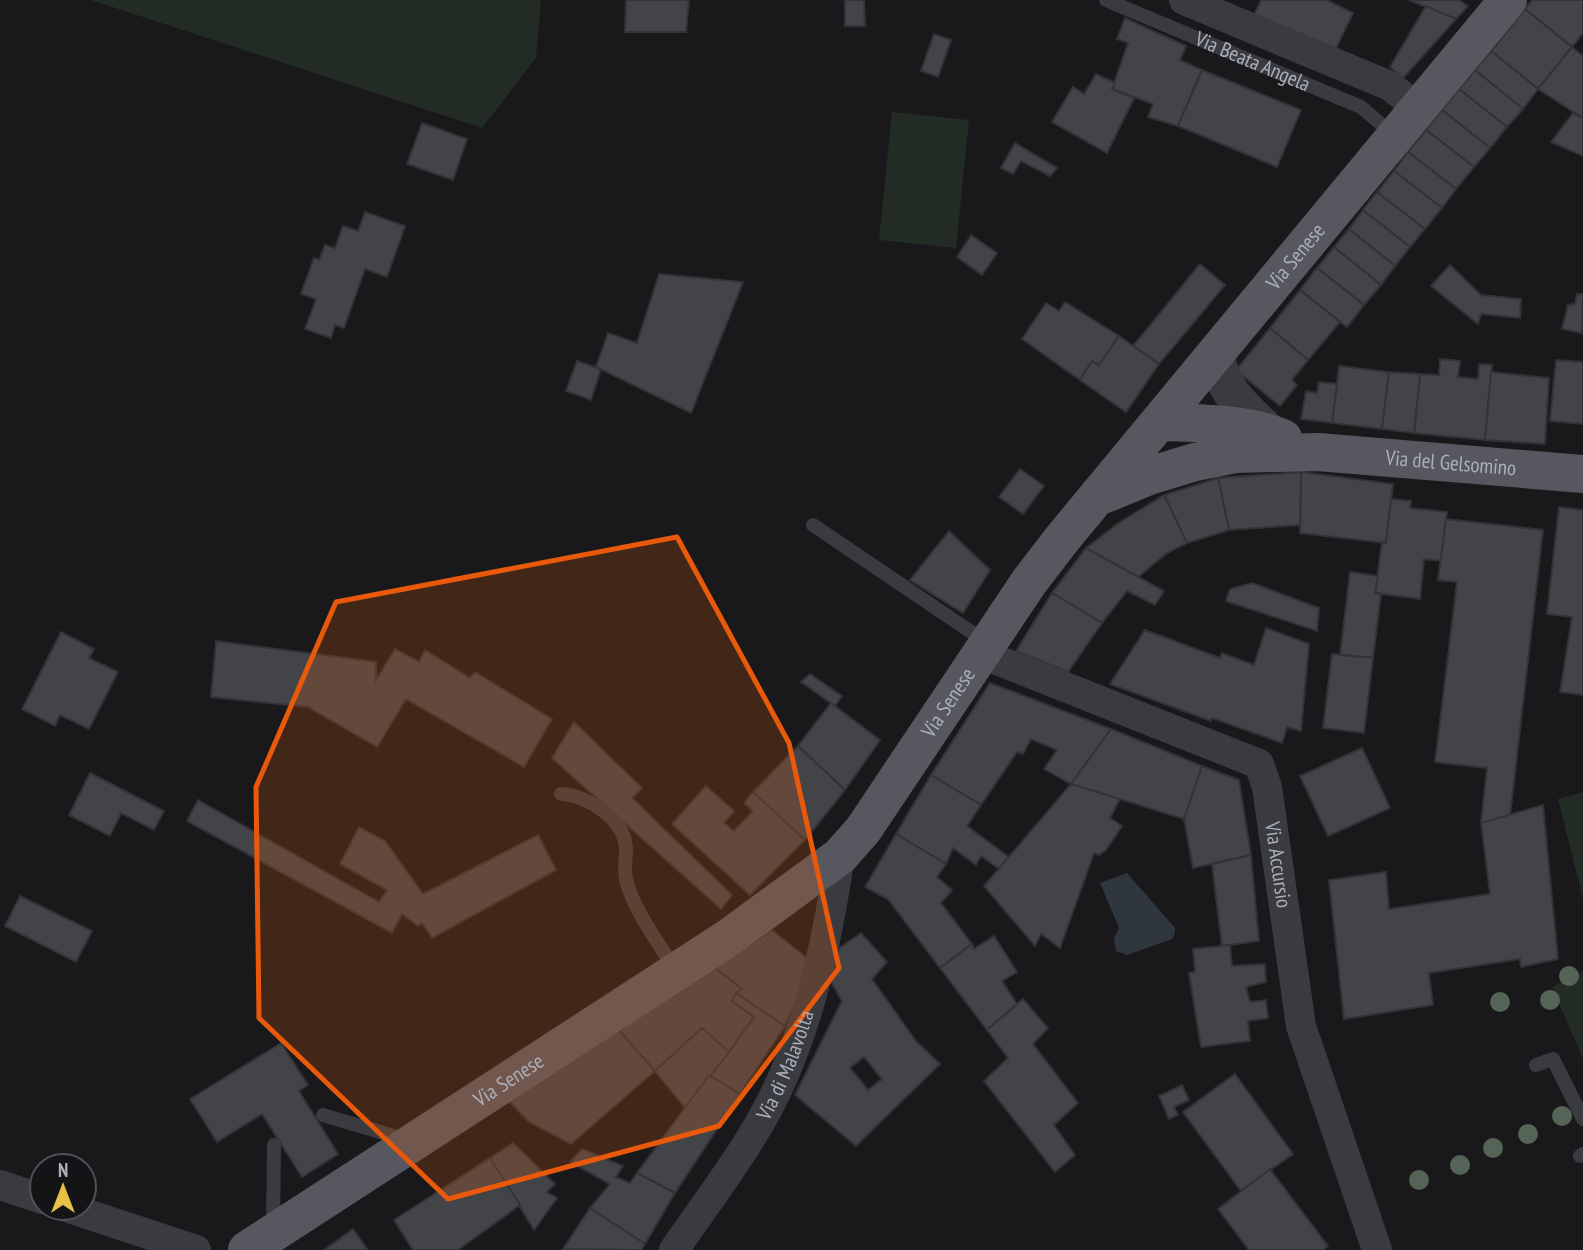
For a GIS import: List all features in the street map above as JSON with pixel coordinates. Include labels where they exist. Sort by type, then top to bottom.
[{"type":"main road","name":"Via Senese","points":[[260,1242],[752,921],[840,856],[863,830],[1029,582],[1508,0]]},
{"type":"main road","name":"Via del Gelsomino","points":[[1160,422],[1198,423],[1269,432],[1318,452]]},
{"type":"main road","name":"Via del Gelsomino","points":[[1099,496],[1195,462],[1235,454],[1318,452],[1583,474]]},
{"type":"street","name":"Via Beata Angela","points":[[1184,0],[1217,6],[1390,86],[1406,121]]},
{"type":"street","name":"Via del Gelsomino","points":[[1216,356],[1227,388],[1269,432]]},
{"type":"street","name":"Via Accursio","points":[[986,648],[1259,764],[1267,787],[1301,1026],[1377,1250]]},
{"type":"street","name":"Via di Malavolta","points":[[674,1250],[759,1125],[788,1063],[819,967],[840,856]]},
{"type":"street","points":[[0,1185],[28,1194]]},
{"type":"street","points":[[98,1218],[196,1250]]},
{"type":"lane","name":"Via Beata Angela","points":[[1106,0],[1361,107],[1406,121]]},
{"type":"lane","points":[[813,525],[986,648]]},
{"type":"lane","points":[[561,794],[572,794],[591,803],[609,816],[622,832],[626,848],[626,882],[675,971]]},
{"type":"lane","points":[[1536,1065],[1553,1059],[1583,1119]]},
{"type":"lane","points":[[323,1115],[416,1142]]},
{"type":"lane","points":[[260,1242],[274,1145]]},
{"type":"highlighted area","points":[[677,537],[789,743],[839,968],[719,1126],[448,1199],[259,1018],[256,787],[336,602]]},
{"type":"shaded area","points":[[91,0],[541,0],[536,58],[482,128]]},
{"type":"shaded area","points":[[892,112],[969,120],[956,248],[879,240]]},
{"type":"shaded area","points":[[1583,792],[1583,899],[1558,799]]},
{"type":"shaded area","points":[[1127,873],[1175,928],[1175,933],[1172,939],[1127,955],[1116,951],[1114,938],[1119,928],[1100,883]]},
{"type":"shaded area","points":[[1583,971],[1583,1059],[1552,987]]},
{"type":"building","points":[[626,0],[689,0],[686,32],[625,32]]},
{"type":"building","points":[[845,0],[864,0],[865,26],[845,26]]},
{"type":"building","points":[[1261,0],[1327,0],[1353,13],[1334,53],[1253,17]]},
{"type":"building","points":[[1409,0],[1459,0],[1468,6],[1456,19]]},
{"type":"building","points":[[1532,0],[1583,0],[1583,33],[1572,47],[1525,9]]},
{"type":"building","points":[[1426,6],[1456,19],[1403,78],[1390,67]]},
{"type":"building","points":[[1525,9],[1572,47],[1538,89],[1491,51]]},
{"type":"building","points":[[1125,18],[1186,46],[1180,60],[1202,70],[1178,126],[1148,117],[1153,104],[1112,89],[1128,43],[1117,39]]},
{"type":"building","points":[[934,34],[951,40],[938,77],[921,71]]},
{"type":"building","points":[[1572,47],[1583,56],[1583,118],[1538,89]]},
{"type":"building","points":[[1491,51],[1538,89],[1523,109],[1475,70]]},
{"type":"building","points":[[1202,70],[1301,110],[1277,167],[1178,126]]},
{"type":"building","points":[[1475,70],[1523,109],[1507,127],[1459,89]]},
{"type":"building","points":[[1096,74],[1115,83],[1112,89],[1134,98],[1107,153],[1052,122],[1073,87],[1084,94]]},
{"type":"building","points":[[1459,89],[1507,127],[1490,148],[1442,110]]},
{"type":"building","points":[[1442,110],[1490,148],[1474,167],[1426,130]]},
{"type":"building","points":[[1573,113],[1583,118],[1583,156],[1551,142]]},
{"type":"building","points":[[422,123],[467,139],[453,180],[407,164]]},
{"type":"building","points":[[1426,130],[1474,167],[1456,189],[1408,152]]},
{"type":"building","points":[[1015,143],[1057,168],[1050,176],[1021,161],[1013,174],[1001,168]]},
{"type":"building","points":[[1408,152],[1456,189],[1442,208],[1394,171]]},
{"type":"building","points":[[1394,171],[1442,208],[1425,229],[1377,192]]},
{"type":"building","points":[[1377,192],[1425,229],[1410,247],[1363,210]]},
{"type":"building","points":[[1363,210],[1410,247],[1395,266],[1349,229]]},
{"type":"building","points":[[365,212],[405,226],[387,277],[365,269],[344,328],[335,325],[331,338],[305,329],[316,299],[301,294],[314,258],[319,260],[325,245],[335,248],[343,226],[358,231]]},
{"type":"building","points":[[1349,229],[1395,266],[1381,285],[1334,247]]},
{"type":"building","points":[[971,235],[997,253],[982,275],[957,257]]},
{"type":"building","points":[[1334,247],[1381,285],[1364,305],[1317,268]]},
{"type":"building","points":[[1200,264],[1225,285],[1159,364],[1133,346]]},
{"type":"building","points":[[1450,265],[1481,295],[1521,299],[1520,318],[1481,314],[1478,324],[1431,286]]},
{"type":"building","points":[[1317,268],[1364,305],[1347,327],[1300,290]]},
{"type":"building","points":[[659,274],[743,282],[691,413],[596,367],[608,333],[637,343]]},
{"type":"building","points":[[1300,290],[1340,322],[1308,360],[1270,328]]},
{"type":"building","points":[[1577,294],[1583,294],[1582,333],[1562,329],[1568,305],[1575,304]]},
{"type":"building","points":[[1065,302],[1119,336],[1099,365],[1092,361],[1080,380],[1022,339],[1046,303],[1059,311]]},
{"type":"building","points":[[1270,328],[1308,360],[1292,380],[1297,385],[1280,406],[1236,370]]},
{"type":"building","points":[[1119,336],[1159,364],[1126,412],[1080,380],[1092,361],[1099,365]]},
{"type":"building","points":[[1440,359],[1460,361],[1458,377],[1478,379],[1479,364],[1492,365],[1485,440],[1414,433],[1420,374],[1439,375]]},
{"type":"building","points":[[1556,360],[1583,362],[1583,424],[1550,421]]},
{"type":"building","points":[[577,361],[601,369],[591,400],[566,391]]},
{"type":"building","points":[[1339,366],[1389,372],[1382,429],[1332,423]]},
{"type":"building","points":[[1389,372],[1420,374],[1414,433],[1382,429]]},
{"type":"building","points":[[1491,372],[1549,378],[1545,444],[1485,440]]},
{"type":"building","points":[[1319,382],[1337,384],[1332,423],[1301,419],[1306,391],[1317,393]]},
{"type":"building","points":[[1020,469],[1044,486],[1023,514],[999,497]]},
{"type":"building","points":[[1301,472],[1393,484],[1386,543],[1300,533]]},
{"type":"building","points":[[1301,472],[1300,525],[1229,530],[1218,478]]},
{"type":"building","points":[[1218,478],[1229,530],[1187,543],[1164,495]]},
{"type":"building","points":[[1164,495],[1187,543],[1167,553],[1138,577],[1086,548],[1117,524]]},
{"type":"building","points":[[1391,499],[1411,501],[1410,508],[1447,512],[1441,561],[1424,559],[1420,599],[1375,593],[1382,542],[1386,543]]},
{"type":"building","points":[[1559,507],[1583,510],[1583,695],[1560,692],[1572,617],[1547,614]]},
{"type":"building","points":[[1446,519],[1543,530],[1510,816],[1481,823],[1487,768],[1435,762],[1457,582],[1438,580]]},
{"type":"building","points":[[949,531],[990,570],[963,613],[910,580]]},
{"type":"building","points":[[1086,548],[1164,591],[1155,605],[1127,591],[1102,623],[1052,593]]},
{"type":"building","points":[[1350,572],[1378,576],[1375,593],[1381,594],[1373,658],[1340,655]]},
{"type":"building","points":[[1252,583],[1319,608],[1317,631],[1226,601],[1230,589]]},
{"type":"building","points":[[1052,593],[1102,623],[1068,672],[1016,651]]},
{"type":"building","points":[[1266,628],[1309,644],[1301,731],[1287,727],[1282,743],[1212,718],[1211,721],[1110,684],[1145,630],[1220,658],[1222,653],[1254,665]]},
{"type":"building","points":[[61,632],[94,649],[89,658],[118,672],[89,729],[60,715],[55,726],[22,709]]},
{"type":"building","points":[[216,641],[376,662],[376,680],[395,649],[419,662],[425,650],[470,678],[475,672],[552,719],[524,767],[406,699],[377,747],[308,707],[211,697]]},
{"type":"building","points":[[1332,654],[1373,658],[1364,733],[1323,728]]},
{"type":"building","points":[[810,674],[842,696],[835,706],[801,682]]},
{"type":"building","points":[[990,683],[1111,729],[1071,784],[1044,769],[1057,750],[1031,739],[1023,754],[1017,752],[981,805],[931,775]]},
{"type":"building","points":[[831,703],[880,740],[845,790],[798,746]]},
{"type":"building","points":[[574,722],[642,788],[632,798],[732,895],[721,909],[552,758]]},
{"type":"building","points":[[1111,729],[1202,766],[1184,819],[1071,784]]},
{"type":"building","points":[[798,746],[845,790],[805,840],[753,792]]},
{"type":"building","points":[[1362,748],[1390,808],[1328,836],[1300,776]]},
{"type":"building","points":[[1202,766],[1239,780],[1251,855],[1193,868],[1184,819]]},
{"type":"building","points":[[90,773],[164,811],[154,830],[121,813],[110,836],[69,815]]},
{"type":"building","points":[[931,775],[981,805],[967,826],[1009,857],[999,869],[981,856],[976,865],[953,848],[946,864],[896,834]]},
{"type":"building","points":[[1071,784],[1120,799],[1110,818],[1122,826],[1106,850],[1099,855],[1094,853],[1060,948],[1041,934],[1035,946],[984,886]]},
{"type":"building","points":[[706,786],[734,811],[724,823],[734,831],[753,811],[744,803],[753,792],[805,840],[750,895],[672,824]]},
{"type":"building","points":[[198,800],[379,902],[387,890],[340,864],[359,827],[385,841],[423,894],[538,835],[556,870],[432,938],[422,923],[418,926],[402,914],[392,933],[187,821]]},
{"type":"building","points":[[1543,805],[1558,959],[1521,967],[1520,959],[1429,973],[1433,1005],[1344,1019],[1329,880],[1386,872],[1389,909],[1490,894],[1481,823]]},
{"type":"building","points":[[896,834],[946,864],[937,877],[952,890],[941,903],[972,944],[940,968],[888,899],[865,887]]},
{"type":"building","points":[[1251,855],[1259,941],[1222,946],[1212,864]]},
{"type":"building","points":[[20,896],[92,931],[76,962],[5,926]]},
{"type":"building","points":[[772,930],[813,963],[785,1026],[736,993],[742,989],[715,968]]},
{"type":"building","points":[[861,933],[887,962],[872,979],[916,1041],[940,1064],[856,1146],[795,1095],[842,1001],[831,982],[839,948]],"holes":[[[864,1057],[882,1079],[868,1090],[850,1068]]]},
{"type":"building","points":[[994,936],[1017,972],[1002,981],[1017,1004],[987,1030],[940,968],[972,944],[974,949]]},
{"type":"building","points":[[1230,945],[1232,966],[1265,964],[1266,982],[1246,987],[1250,1002],[1266,1000],[1268,1018],[1248,1021],[1250,1041],[1201,1047],[1189,973],[1195,972],[1193,949]]},
{"type":"building","points":[[715,968],[742,989],[732,1001],[754,1017],[729,1052],[702,1028],[655,1071],[616,1027]]},
{"type":"building","points":[[736,993],[785,1026],[740,1094],[709,1075],[754,1017],[732,1001]]},
{"type":"building","points":[[1023,999],[1048,1028],[1033,1044],[1078,1103],[1054,1125],[1075,1155],[1055,1172],[984,1081],[1008,1058],[987,1030]]},
{"type":"building","points":[[616,1027],[655,1071],[571,1144],[529,1122],[507,1099]]},
{"type":"building","points":[[702,1028],[729,1052],[685,1108],[655,1071]]},
{"type":"building","points":[[281,1043],[308,1085],[299,1091],[338,1154],[302,1177],[262,1114],[217,1142],[190,1099]]},
{"type":"building","points":[[1235,1074],[1293,1154],[1241,1191],[1183,1112]]},
{"type":"building","points":[[709,1075],[740,1094],[675,1193],[637,1173]]},
{"type":"building","points":[[1182,1085],[1189,1100],[1174,1107],[1178,1115],[1169,1119],[1159,1096]]},
{"type":"building","points":[[513,1143],[555,1184],[547,1192],[557,1198],[534,1230],[490,1158]]},
{"type":"building","points":[[582,1149],[623,1166],[616,1177],[630,1183],[637,1173],[675,1193],[645,1244],[590,1208],[610,1184],[570,1162]]},
{"type":"building","points":[[490,1158],[520,1205],[458,1250],[413,1250],[394,1220]]},
{"type":"building","points":[[1270,1169],[1328,1246],[1323,1250],[1249,1250],[1218,1209]]},
{"type":"building","points":[[590,1208],[645,1244],[641,1250],[563,1249]]},
{"type":"building","points":[[353,1229],[368,1250],[324,1250]]}]
